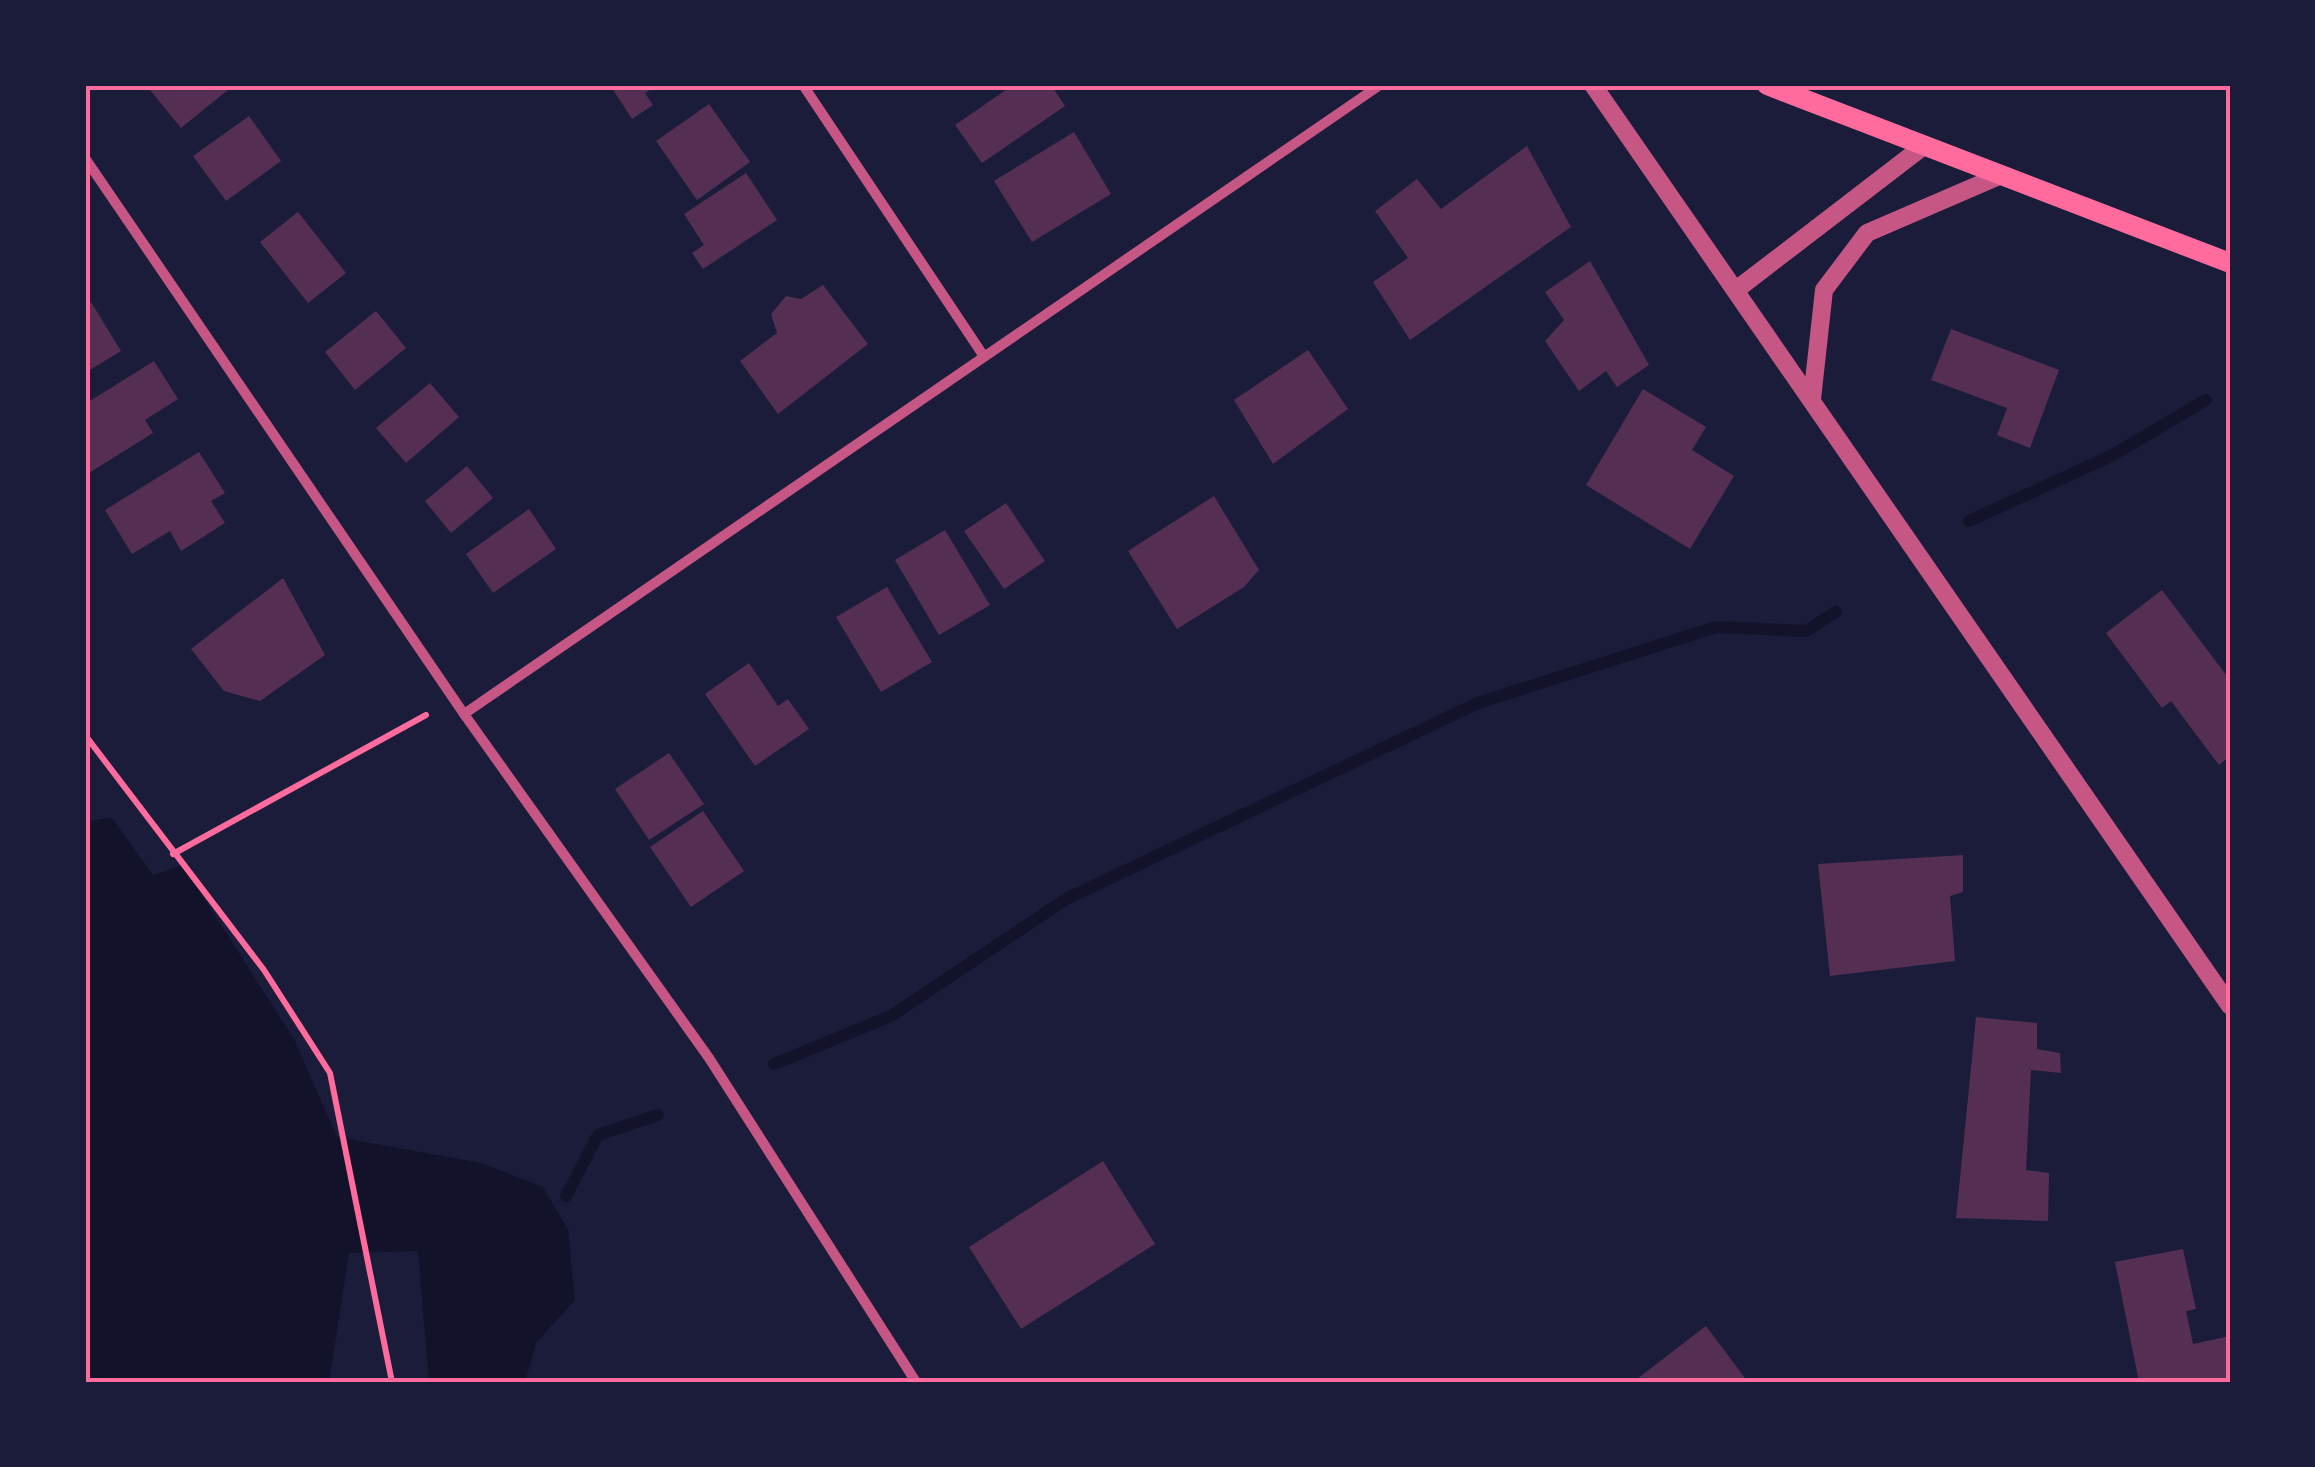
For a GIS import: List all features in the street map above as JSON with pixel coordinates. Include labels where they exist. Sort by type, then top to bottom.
[{"type":"main road","points":[[1767,85],[1921,148],[2230,263]]},
{"type":"street","points":[[802,85],[983,355]]},
{"type":"street","points":[[464,714],[1380,85]]},
{"type":"street","points":[[1594,85],[2230,1006]]},
{"type":"street","points":[[1736,290],[1921,148]]},
{"type":"street","points":[[85,158],[464,714],[708,1058],[916,1382]]},
{"type":"street","points":[[1812,398],[1824,290],[1867,234],[1999,176]]},
{"type":"path","points":[[173,854],[426,715]]},
{"type":"path","points":[[85,735],[264,970],[330,1073],[346,1137],[392,1382]]},
{"type":"shaded area","points":[[85,813],[91,821],[111,817],[153,875],[183,865],[295,1041],[337,1137],[481,1163],[543,1187],[568,1230],[575,1300],[536,1343],[525,1382],[429,1382],[418,1251],[349,1253],[329,1382],[85,1382]]},
{"type":"building","points":[[146,85],[234,85],[181,128]]},
{"type":"building","points":[[610,85],[657,85],[645,93],[653,105],[632,119]]},
{"type":"building","points":[[1013,85],[1051,85],[1065,106],[982,163],[955,125]]},
{"type":"building","points":[[709,104],[750,162],[697,200],[656,141]]},
{"type":"building","points":[[249,116],[281,161],[226,201],[193,156]]},
{"type":"building","points":[[1074,132],[1111,194],[1032,242],[994,181]]},
{"type":"building","points":[[1527,146],[1571,227],[1410,340],[1373,282],[1408,258],[1375,211],[1417,179],[1441,209]]},
{"type":"building","points":[[746,173],[777,220],[703,269],[692,253],[704,245],[684,214]]},
{"type":"building","points":[[298,212],[346,273],[308,303],[260,242]]},
{"type":"building","points":[[1590,261],[1649,365],[1617,387],[1606,371],[1579,391],[1545,341],[1564,320],[1545,292]]},
{"type":"building","points":[[823,285],[868,344],[778,414],[740,361],[777,333],[771,314],[786,296],[801,299]]},
{"type":"building","points":[[91,302],[121,351],[85,373],[85,306]]},
{"type":"building","points":[[376,311],[406,348],[355,390],[325,352]]},
{"type":"building","points":[[1951,329],[2059,370],[2030,448],[1997,435],[2007,408],[1931,380]]},
{"type":"building","points":[[1308,350],[1348,409],[1273,464],[1234,400]]},
{"type":"building","points":[[154,361],[178,399],[145,420],[153,433],[89,473],[85,466],[85,404]]},
{"type":"building","points":[[430,383],[459,417],[406,463],[376,428]]},
{"type":"building","points":[[1643,389],[1706,427],[1692,450],[1734,476],[1690,549],[1586,485]]},
{"type":"building","points":[[199,452],[225,493],[211,501],[225,523],[181,551],[170,531],[132,554],[105,510]]},
{"type":"building","points":[[467,466],[493,498],[451,533],[425,501]]},
{"type":"building","points":[[1214,496],[1259,570],[1244,587],[1177,629],[1128,551]]},
{"type":"building","points":[[1006,503],[1045,561],[1004,589],[964,531]]},
{"type":"building","points":[[529,509],[556,549],[493,593],[466,554]]},
{"type":"building","points":[[945,530],[990,605],[939,635],[895,560]]},
{"type":"building","points":[[283,578],[325,655],[260,701],[224,691],[191,649]]},
{"type":"building","points":[[887,587],[932,662],[881,692],[836,617]]},
{"type":"building","points":[[2162,590],[2230,680],[2230,756],[2219,765],[2171,701],[2162,708],[2106,633]]},
{"type":"building","points":[[749,663],[778,706],[788,699],[809,729],[755,766],[705,694]]},
{"type":"building","points":[[669,753],[704,804],[649,840],[615,789]]},
{"type":"building","points":[[703,811],[744,871],[691,907],[650,847]]},
{"type":"building","points":[[1963,855],[1963,892],[1950,896],[1955,961],[1830,976],[1818,864]]},
{"type":"building","points":[[1976,1017],[2037,1023],[2037,1049],[2060,1053],[2061,1073],[2031,1070],[2026,1170],[2049,1173],[2048,1221],[1956,1218]]},
{"type":"building","points":[[1103,1161],[1155,1244],[1021,1329],[969,1247]]},
{"type":"building","points":[[2183,1249],[2196,1309],[2186,1311],[2193,1344],[2230,1336],[2230,1382],[2139,1382],[2115,1262]]},
{"type":"building","points":[[1706,1326],[1748,1382],[1633,1382]]},
{"type":"waterway","points":[[1969,521],[2111,456],[2206,400]]},
{"type":"waterway","points":[[774,1064],[891,1016],[1066,899],[1478,703],[1716,627],[1806,631],[1836,612]]},
{"type":"waterway","points":[[566,1196],[598,1135],[658,1115]]}]
